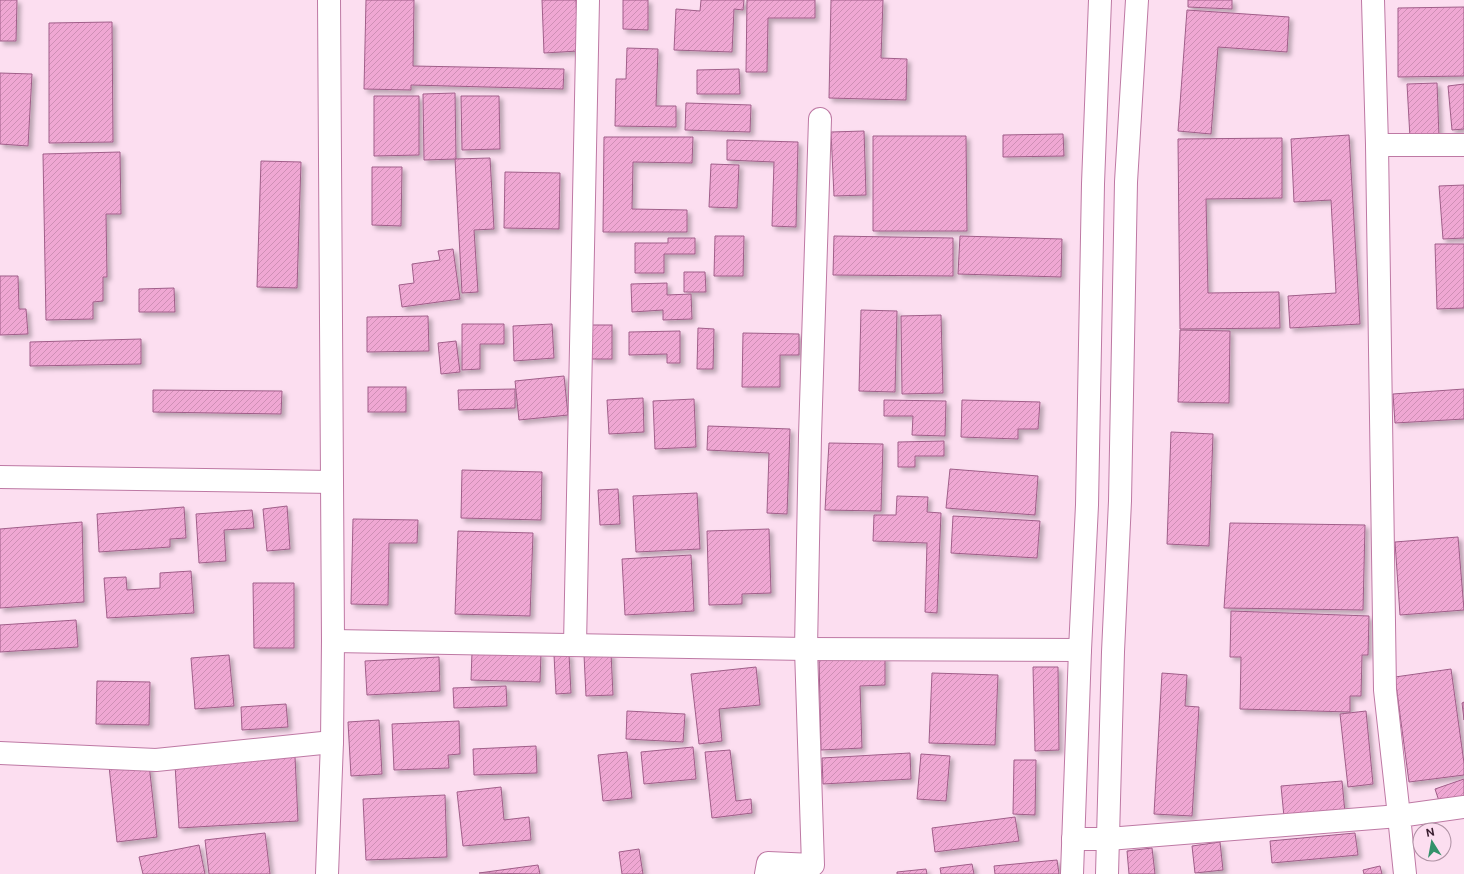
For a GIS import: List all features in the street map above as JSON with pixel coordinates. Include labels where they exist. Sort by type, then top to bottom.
[{"type":"street","points":[[328,874],[333,641],[330,0]]},
{"type":"street","points":[[575,645],[588,0]]},
{"type":"street","points":[[1072,874],[1087,504],[1093,184],[1100,0]]},
{"type":"street","points":[[1107,874],[1113,652],[1120,501],[1126,182],[1137,0]]},
{"type":"street","points":[[1373,0],[1377,145],[1385,690],[1405,874]]},
{"type":"street","points":[[766,874],[768,862],[813,865],[806,649],[820,119]]},
{"type":"street","points":[[1377,145],[1464,145]]},
{"type":"street","points":[[0,477],[332,482]]},
{"type":"street","points":[[333,641],[806,649],[1080,650]]},
{"type":"street","points":[[0,753],[156,760],[332,742]]},
{"type":"street","points":[[1073,839],[1108,839],[1399,816],[1464,807]]},
{"type":"building","points":[[0,0],[17,0],[16,41],[0,41]]},
{"type":"building","points":[[366,0],[414,0],[413,66],[564,69],[563,89],[411,85],[411,90],[364,89]]},
{"type":"building","points":[[542,0],[576,0],[578,51],[544,53]]},
{"type":"building","points":[[623,0],[648,0],[648,30],[623,29]]},
{"type":"building","points":[[701,0],[744,0],[743,10],[734,9],[732,52],[674,50],[676,9],[700,11]]},
{"type":"building","points":[[747,0],[815,0],[815,18],[768,18],[767,72],[746,72]]},
{"type":"building","points":[[831,0],[883,0],[881,58],[907,59],[906,100],[829,98]]},
{"type":"building","points":[[1188,0],[1232,0],[1232,9],[1188,7]]},
{"type":"building","points":[[1464,7],[1464,76],[1398,77],[1398,8]]},
{"type":"building","points":[[1187,10],[1289,17],[1287,52],[1218,47],[1211,134],[1178,131]]},
{"type":"building","points":[[112,22],[113,142],[49,143],[49,23]]},
{"type":"building","points":[[627,48],[658,49],[656,106],[676,106],[676,127],[615,126],[616,79],[626,79]]},
{"type":"building","points":[[739,69],[740,94],[697,94],[697,70]]},
{"type":"building","points":[[0,73],[32,74],[28,146],[0,144]]},
{"type":"building","points":[[1437,83],[1439,137],[1410,138],[1407,84]]},
{"type":"building","points":[[1464,84],[1464,129],[1452,130],[1448,86]]},
{"type":"building","points":[[455,93],[456,159],[424,160],[423,94]]},
{"type":"building","points":[[374,96],[419,96],[419,155],[374,156]]},
{"type":"building","points":[[461,96],[499,96],[500,149],[462,150]]},
{"type":"building","points":[[686,103],[751,105],[750,132],[685,130]]},
{"type":"building","points":[[864,131],[866,195],[834,196],[831,132]]},
{"type":"building","points":[[1063,134],[1064,156],[1003,157],[1003,135]]},
{"type":"building","points":[[1349,135],[1360,324],[1290,328],[1288,296],[1336,293],[1331,200],[1294,202],[1291,139]]},
{"type":"building","points":[[873,136],[966,136],[967,231],[873,231]]},
{"type":"building","points":[[604,137],[693,137],[692,163],[633,162],[632,209],[687,210],[687,232],[603,232]]},
{"type":"building","points":[[1282,138],[1282,198],[1206,199],[1208,293],[1279,292],[1280,328],[1180,329],[1178,139]]},
{"type":"building","points":[[727,140],[798,142],[796,227],[772,226],[774,162],[727,160]]},
{"type":"building","points":[[120,152],[121,214],[106,214],[107,277],[103,277],[103,301],[93,302],[93,319],[46,320],[43,154]]},
{"type":"building","points":[[490,158],[494,229],[474,230],[478,292],[462,293],[455,159]]},
{"type":"building","points":[[261,161],[301,162],[297,288],[257,287]]},
{"type":"building","points":[[711,164],[739,165],[737,208],[709,207]]},
{"type":"building","points":[[372,167],[402,167],[401,226],[372,225]]},
{"type":"building","points":[[505,172],[560,173],[559,229],[504,228]]},
{"type":"building","points":[[1464,185],[1464,238],[1443,239],[1439,186]]},
{"type":"building","points":[[715,236],[744,236],[743,276],[714,276]]},
{"type":"building","points":[[834,236],[953,238],[953,276],[833,275]]},
{"type":"building","points":[[960,236],[1062,239],[1061,277],[958,274]]},
{"type":"building","points":[[668,238],[695,238],[695,254],[664,254],[664,273],[635,273],[635,243],[668,243]]},
{"type":"building","points":[[1435,244],[1464,244],[1464,308],[1437,309]]},
{"type":"building","points":[[453,249],[460,299],[402,307],[399,285],[414,283],[412,264],[440,260],[438,251]]},
{"type":"building","points":[[684,272],[705,272],[706,292],[684,292]]},
{"type":"building","points":[[0,276],[18,276],[19,309],[26,309],[28,334],[0,335]]},
{"type":"building","points":[[667,283],[667,295],[691,294],[692,319],[663,320],[663,310],[632,312],[631,284]]},
{"type":"building","points":[[174,288],[175,312],[139,312],[139,289]]},
{"type":"building","points":[[861,310],[897,311],[895,392],[859,391]]},
{"type":"building","points":[[941,315],[943,393],[902,394],[901,316]]},
{"type":"building","points":[[428,316],[429,351],[367,352],[367,317]]},
{"type":"building","points":[[462,324],[504,324],[504,344],[480,344],[480,369],[462,370]]},
{"type":"building","points":[[552,324],[554,358],[514,361],[513,326]]},
{"type":"building","points":[[591,325],[612,325],[612,359],[591,359]]},
{"type":"building","points":[[698,328],[714,329],[713,369],[697,369]]},
{"type":"building","points":[[1180,330],[1230,331],[1229,403],[1178,402]]},
{"type":"building","points":[[680,331],[680,363],[667,363],[667,354],[629,355],[629,332]]},
{"type":"building","points":[[743,333],[799,334],[799,355],[780,355],[780,387],[742,387]]},
{"type":"building","points":[[141,339],[141,364],[30,366],[30,342]]},
{"type":"building","points":[[456,341],[460,372],[441,374],[438,343]]},
{"type":"building","points":[[564,376],[568,415],[519,420],[515,381]]},
{"type":"building","points":[[368,387],[406,387],[406,412],[368,412]]},
{"type":"building","points":[[515,389],[515,408],[459,410],[458,390]]},
{"type":"building","points":[[1464,389],[1464,419],[1395,423],[1393,394]]},
{"type":"building","points":[[153,390],[282,391],[281,414],[153,412]]},
{"type":"building","points":[[643,398],[644,432],[609,434],[607,400]]},
{"type":"building","points":[[694,399],[696,447],[655,449],[653,401]]},
{"type":"building","points":[[884,400],[946,401],[945,436],[912,435],[913,416],[884,416]]},
{"type":"building","points":[[962,400],[1040,402],[1038,429],[1018,429],[1018,439],[961,437]]},
{"type":"building","points":[[708,426],[790,429],[787,514],[767,513],[769,453],[707,450]]},
{"type":"building","points":[[1171,432],[1213,434],[1209,546],[1167,544]]},
{"type":"building","points":[[944,441],[944,456],[915,456],[915,467],[898,467],[898,442]]},
{"type":"building","points":[[829,443],[883,444],[881,511],[825,510]]},
{"type":"building","points":[[950,469],[1038,476],[1035,515],[946,508]]},
{"type":"building","points":[[462,470],[542,472],[541,520],[461,518]]},
{"type":"building","points":[[618,489],[620,524],[600,525],[598,490]]},
{"type":"building","points":[[697,493],[700,549],[636,552],[633,496]]},
{"type":"building","points":[[897,496],[928,497],[927,512],[941,513],[937,613],[925,612],[927,543],[873,541],[874,515],[896,515]]},
{"type":"building","points":[[287,506],[290,549],[267,551],[263,509]]},
{"type":"building","points":[[184,507],[186,538],[170,539],[170,547],[99,552],[97,514]]},
{"type":"building","points":[[252,510],[254,528],[224,530],[226,561],[199,563],[196,514]]},
{"type":"building","points":[[953,516],[1040,521],[1037,558],[951,553]]},
{"type":"building","points":[[353,519],[418,520],[417,543],[389,543],[388,605],[351,604]]},
{"type":"building","points":[[82,522],[84,602],[0,608],[0,529]]},
{"type":"building","points":[[1230,523],[1365,525],[1363,610],[1224,608]]},
{"type":"building","points":[[769,529],[771,593],[742,594],[742,604],[709,605],[707,531]]},
{"type":"building","points":[[458,531],[533,533],[530,616],[455,614]]},
{"type":"building","points":[[1458,537],[1464,610],[1400,615],[1395,542]]},
{"type":"building","points":[[691,555],[694,611],[625,615],[622,559]]},
{"type":"building","points":[[191,571],[194,613],[107,618],[104,578],[126,577],[127,590],[160,588],[160,573]]},
{"type":"building","points":[[253,583],[294,583],[294,648],[254,648]]},
{"type":"building","points":[[1231,611],[1369,616],[1368,655],[1362,655],[1361,696],[1350,696],[1350,712],[1240,709],[1241,657],[1230,657]]},
{"type":"building","points":[[76,620],[78,647],[0,652],[0,625]]},
{"type":"building","points":[[472,652],[541,653],[540,682],[471,680]]},
{"type":"building","points":[[611,653],[613,695],[586,696],[584,655]]},
{"type":"building","points":[[569,654],[571,693],[556,694],[554,655]]},
{"type":"building","points":[[229,655],[234,706],[195,709],[191,658]]},
{"type":"building","points":[[885,656],[885,685],[860,686],[862,748],[821,750],[819,658]]},
{"type":"building","points":[[439,657],[440,691],[367,695],[365,661]]},
{"type":"building","points":[[756,667],[760,705],[719,709],[722,741],[699,744],[691,674]]},
{"type":"building","points":[[1033,667],[1058,667],[1059,750],[1035,751]]},
{"type":"building","points":[[1451,669],[1464,763],[1464,775],[1409,782],[1395,677]]},
{"type":"building","points":[[932,673],[998,675],[995,745],[929,743]]},
{"type":"building","points":[[1162,673],[1187,675],[1185,706],[1199,707],[1192,816],[1154,814]]},
{"type":"building","points":[[97,681],[150,682],[149,725],[96,724]]},
{"type":"building","points":[[506,686],[507,706],[454,708],[453,688]]},
{"type":"building","points":[[1464,702],[1464,720],[1462,703]]},
{"type":"building","points":[[286,704],[288,727],[242,730],[241,707]]},
{"type":"building","points":[[627,711],[685,714],[683,742],[626,739]]},
{"type":"building","points":[[1366,711],[1373,784],[1348,787],[1340,714]]},
{"type":"building","points":[[379,720],[382,774],[351,776],[348,722]]},
{"type":"building","points":[[459,721],[460,754],[448,755],[449,768],[394,770],[392,724]]},
{"type":"building","points":[[536,746],[537,773],[474,775],[473,749]]},
{"type":"building","points":[[693,747],[696,779],[644,784],[641,752]]},
{"type":"building","points":[[730,750],[736,801],[751,799],[752,813],[712,818],[705,752]]},
{"type":"building","points":[[627,752],[632,798],[603,801],[598,755]]},
{"type":"building","points":[[910,753],[911,779],[823,784],[822,758]]},
{"type":"building","points":[[921,754],[950,756],[946,801],[917,799]]},
{"type":"building","points":[[295,757],[298,821],[179,828],[175,765]]},
{"type":"building","points":[[1014,760],[1036,760],[1035,815],[1013,814]]},
{"type":"building","points":[[149,764],[157,837],[117,842],[109,766]]},
{"type":"building","points":[[1464,779],[1464,799],[1441,807],[1435,789]]},
{"type":"building","points":[[1342,781],[1345,813],[1284,817],[1281,786]]},
{"type":"building","points":[[501,787],[504,820],[529,817],[531,840],[463,846],[457,792]]},
{"type":"building","points":[[445,795],[447,857],[366,860],[363,799]]},
{"type":"building","points":[[1015,817],[1019,841],[935,852],[932,828]]},
{"type":"building","points":[[265,833],[270,874],[209,874],[205,840]]},
{"type":"building","points":[[1355,833],[1358,855],[1272,863],[1270,841]]},
{"type":"building","points":[[1220,842],[1223,870],[1195,873],[1192,846]]},
{"type":"building","points":[[199,845],[205,874],[143,874],[139,857]]},
{"type":"building","points":[[1152,848],[1155,874],[1129,874],[1127,851]]},
{"type":"building","points":[[639,849],[643,874],[622,874],[619,852]]},
{"type":"building","points":[[1057,860],[1059,874],[995,874],[994,866]]},
{"type":"building","points":[[972,864],[974,874],[941,874],[940,868]]},
{"type":"building","points":[[538,865],[540,874],[479,873]]},
{"type":"building","points":[[1380,866],[1382,874],[1364,874],[1363,870]]},
{"type":"building","points":[[926,869],[927,874],[897,874],[897,872]]}]
